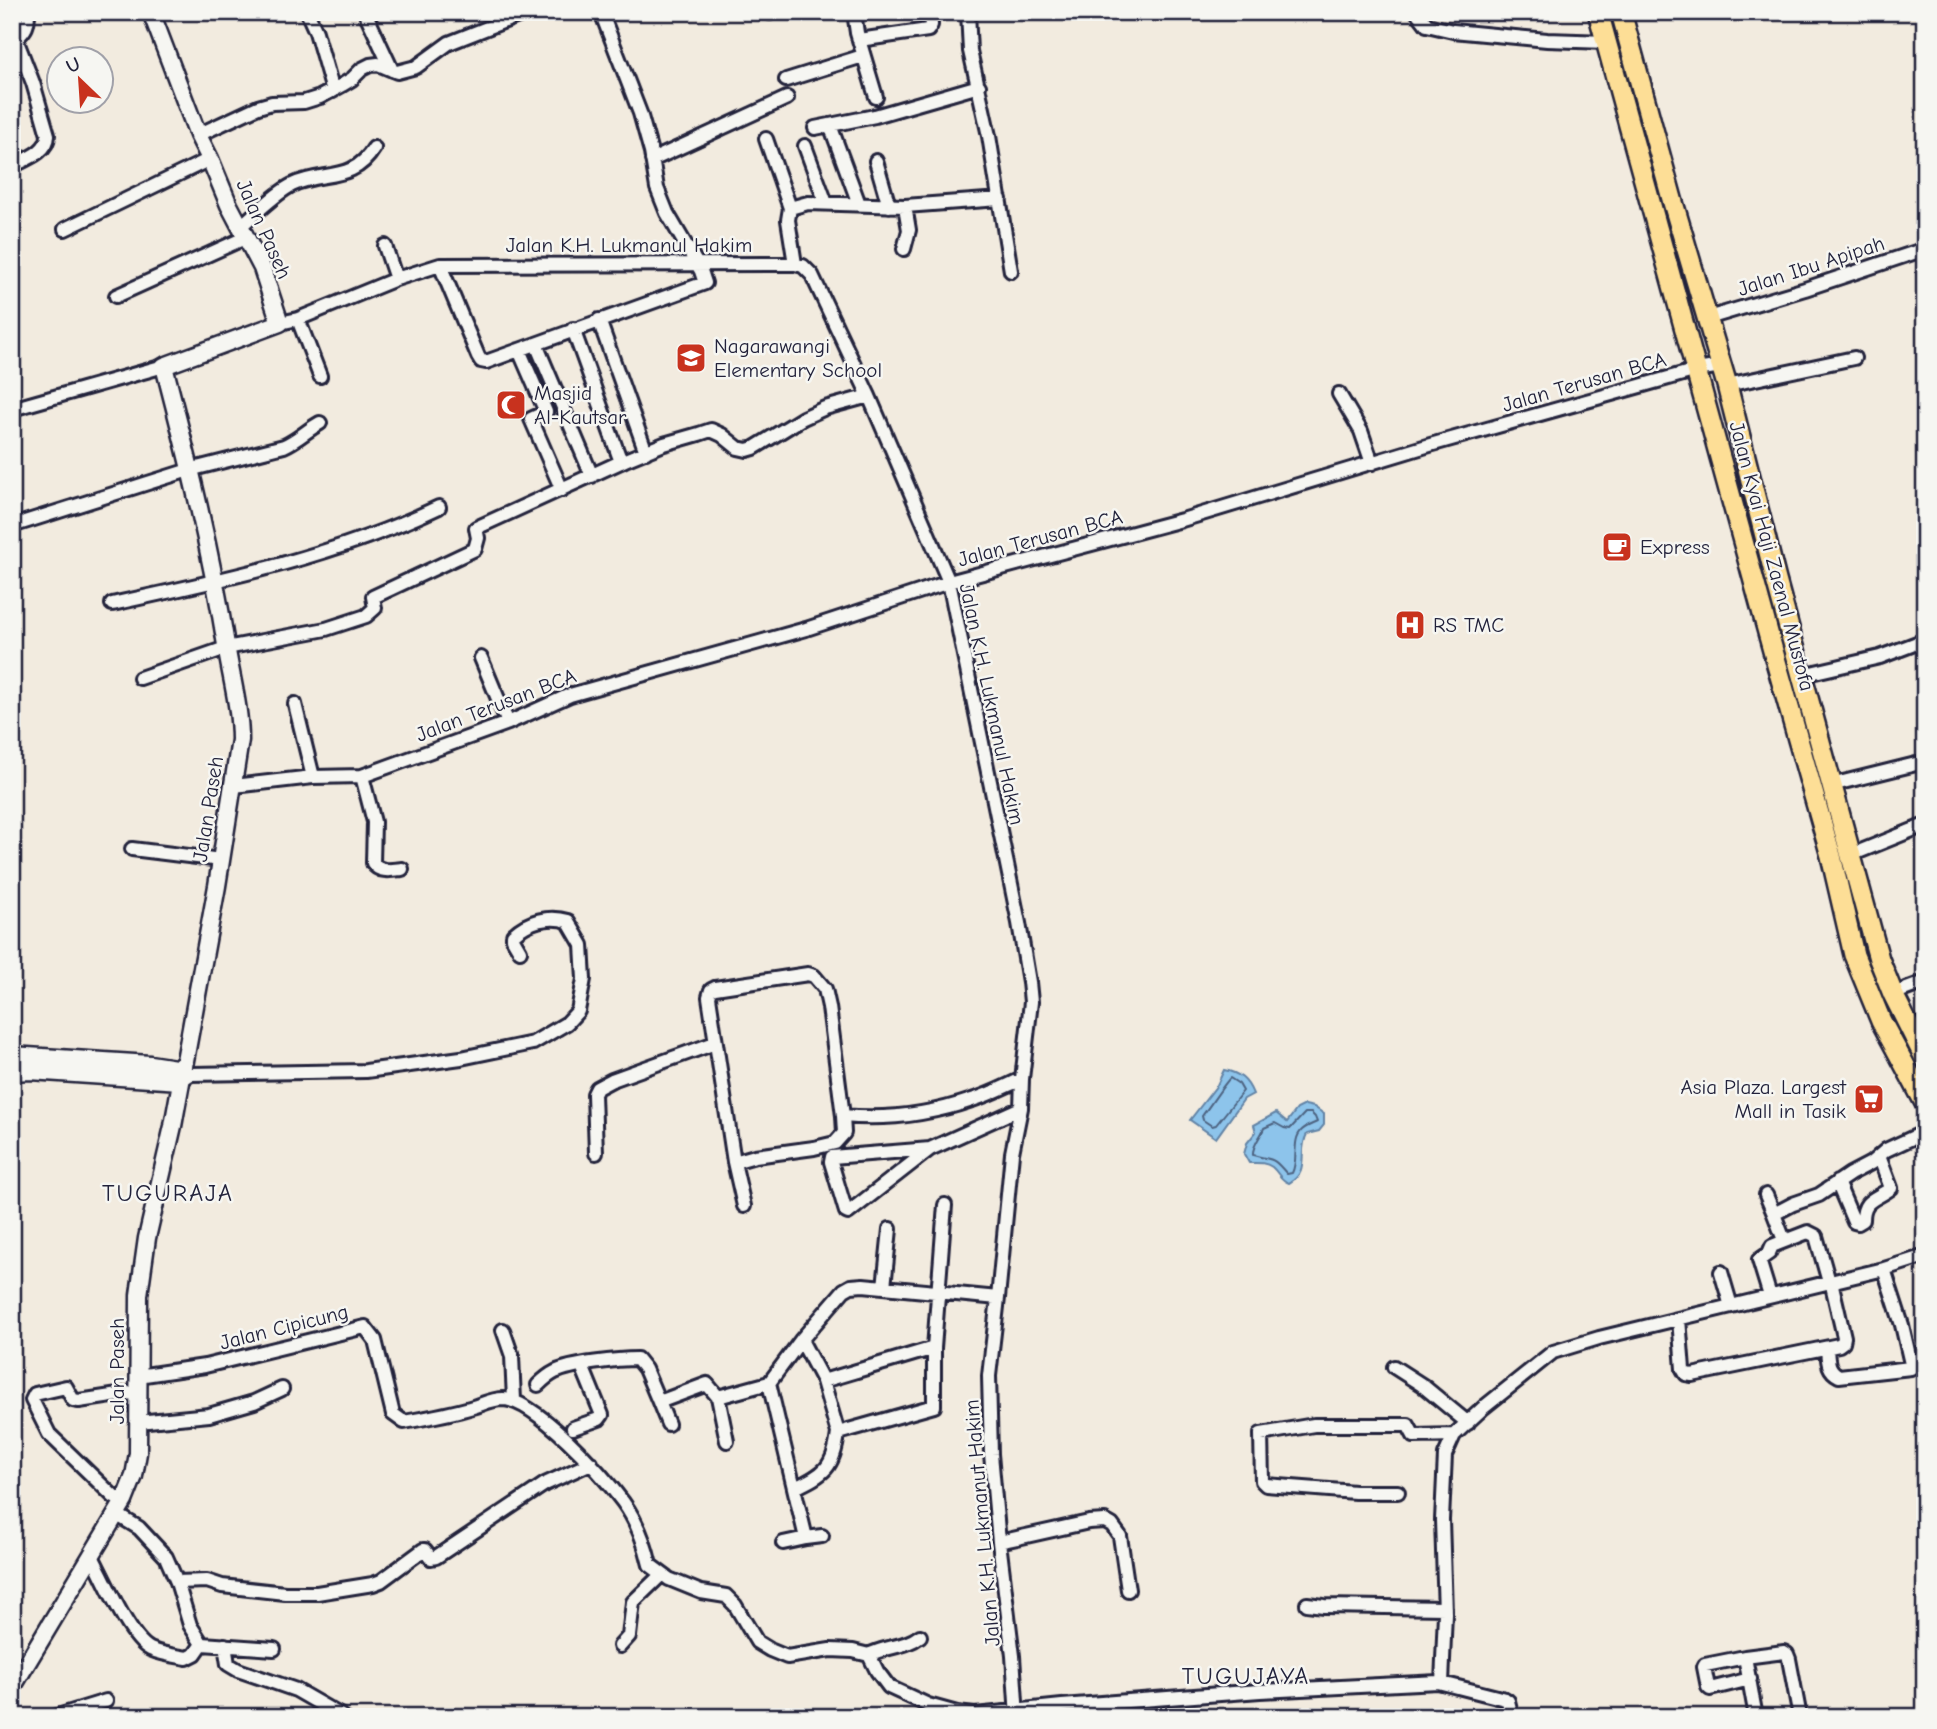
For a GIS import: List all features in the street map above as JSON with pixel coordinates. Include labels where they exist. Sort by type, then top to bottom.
[{"type":"main road","name":"Jalan Kyai Haji Zaenal Mustofa","points":[[1598,12],[1831,856],[1854,955],[1881,1021],[1925,1103]]},
{"type":"main road","name":"Jalan Kyai Haji Zaenal Mustofa","points":[[1620,12],[1727,385],[1776,580],[1879,959],[1925,1058]]},
{"type":"main road","points":[[1652,203],[1672,199]]},
{"type":"main road","points":[[1756,584],[1776,580]]},
{"type":"main road","points":[[1787,700],[1808,696]]},
{"type":"main road","points":[[1849,931],[1871,929]]},
{"type":"street","points":[[12,166],[43,149],[48,142],[33,83],[14,39],[25,31],[28,12]]},
{"type":"street","name":"Jalan Paseh","points":[[151,12],[198,135],[229,205],[262,268],[280,323]]},
{"type":"street","points":[[307,12],[312,20],[333,91]]},
{"type":"street","points":[[365,12],[392,70]]},
{"type":"street","points":[[198,135],[258,107],[272,103],[304,103],[333,91],[370,65],[378,64],[397,72],[416,67],[442,46],[528,12]]},
{"type":"street","points":[[440,265],[481,361],[486,362],[705,283],[657,188],[640,113],[601,12]]},
{"type":"street","points":[[855,12],[859,40],[876,97]]},
{"type":"street","points":[[859,40],[928,30],[931,25],[930,12]]},
{"type":"street","points":[[968,12],[970,51],[979,86],[1011,271]]},
{"type":"street","points":[[1417,12],[1427,25],[1453,31],[1607,43]]},
{"type":"street","points":[[786,80],[863,56]]},
{"type":"street","points":[[815,128],[875,116],[979,86]]},
{"type":"street","points":[[652,160],[787,98]]},
{"type":"street","points":[[830,125],[859,204]]},
{"type":"street","points":[[766,139],[790,208],[788,220],[795,264]]},
{"type":"street","points":[[805,146],[826,203]]},
{"type":"street","points":[[116,296],[244,232],[294,184],[355,168],[367,160],[374,148]]},
{"type":"street","points":[[65,229],[210,159]]},
{"type":"street","points":[[876,161],[889,206]]},
{"type":"street","points":[[790,208],[808,203],[905,206],[1000,200]]},
{"type":"street","points":[[904,249],[909,230],[905,206]]},
{"type":"street","points":[[385,246],[396,279]]},
{"type":"street","name":"Jalan Ibu Apipah","points":[[1708,318],[1925,249]]},
{"type":"street","name":"Jalan K.H. Lukmanul Hakim","points":[[280,323],[298,319],[396,279],[440,265],[795,264],[803,266],[812,275],[869,396],[949,582],[1019,923],[1031,1002],[1021,1108],[1012,1153],[1002,1249]]},
{"type":"street","points":[[298,319],[320,376]]},
{"type":"street","points":[[599,320],[646,452]]},
{"type":"street","points":[[12,409],[164,366],[280,323]]},
{"type":"street","points":[[573,329],[621,462]]},
{"type":"street","points":[[536,344],[592,476]]},
{"type":"street","points":[[519,350],[546,412],[531,419],[562,490]]},
{"type":"street","points":[[1727,385],[1854,358]]},
{"type":"street","name":"Jalan Paseh","points":[[12,1688],[120,1508],[134,1476],[138,1453],[139,1295],[147,1238],[185,1075],[240,740],[240,716],[215,582],[164,366]]},
{"type":"street","name":"Jalan Terusan BCA","points":[[234,786],[313,777],[362,776],[508,723],[570,695],[806,629],[949,582],[1182,520],[1455,438],[1697,370],[1721,366]]},
{"type":"street","points":[[1339,394],[1361,431],[1372,463]]},
{"type":"street","points":[[140,678],[226,649],[326,629],[366,616],[375,608],[373,597],[475,549],[478,538],[475,528],[646,452],[711,430],[747,450],[825,408],[869,396]]},
{"type":"street","points":[[12,526],[189,470],[284,446],[320,423]]},
{"type":"street","points":[[112,604],[215,582],[359,541],[400,526],[439,507]]},
{"type":"street","points":[[1802,676],[1880,657],[1925,640]]},
{"type":"street","points":[[481,658],[508,723]]},
{"type":"street","points":[[295,704],[313,777]]},
{"type":"street","points":[[1831,785],[1916,764]]},
{"type":"street","points":[[362,776],[374,822],[373,863],[378,869],[402,869]]},
{"type":"street","points":[[1851,855],[1925,825]]},
{"type":"street","points":[[132,849],[221,860]]},
{"type":"street","points":[[12,1072],[185,1075],[366,1071],[461,1058],[533,1043],[567,1023],[578,1011],[584,979],[582,945],[568,921],[554,917],[530,923],[513,934],[520,951]]},
{"type":"street","points":[[734,1162],[835,1143],[844,1133],[829,1007],[825,989],[814,976],[808,974],[712,989],[709,997],[734,1162],[744,1206]]},
{"type":"street","points":[[1893,994],[1925,982]]},
{"type":"street","points":[[596,1153],[594,1094],[597,1088],[612,1080],[715,1043]]},
{"type":"street","points":[[12,1055],[138,1063],[185,1075]]},
{"type":"street","points":[[843,1116],[895,1116],[936,1110],[973,1100],[1022,1079]]},
{"type":"street","points":[[930,1149],[832,1157],[831,1163],[846,1212],[930,1149],[1021,1108]]},
{"type":"street","points":[[1774,1214],[1819,1195],[1871,1163],[1886,1150],[1925,1132]]},
{"type":"street","points":[[890,1153],[897,1176]]},
{"type":"street","points":[[1837,1182],[1854,1222],[1858,1223],[1863,1220],[1865,1204],[1891,1188],[1879,1156]]},
{"type":"street","points":[[1766,1195],[1784,1240]]},
{"type":"street","points":[[838,1433],[934,1406],[933,1348],[945,1205]]},
{"type":"street","points":[[884,1286],[890,1229]]},
{"type":"street","points":[[1679,1319],[1683,1369],[1686,1374],[1692,1375],[1827,1348],[1843,1342],[1830,1281],[1816,1236],[1808,1232],[1784,1240],[1772,1246],[1759,1260],[1770,1296]]},
{"type":"street","name":"Jalan K.H. Lukmanut Hakim","points":[[1002,1249],[989,1376],[991,1454],[1013,1656],[1016,1714]]},
{"type":"street","points":[[1442,1683],[1445,1608],[1442,1520],[1446,1455],[1454,1435],[1483,1408],[1549,1355],[1599,1338],[1884,1269],[1925,1256]]},
{"type":"street","points":[[1827,1348],[1828,1365],[1832,1372],[1839,1376],[1910,1368],[1912,1364],[1902,1325],[1884,1269]]},
{"type":"street","points":[[1721,1272],[1731,1306]]},
{"type":"street","points":[[718,1397],[769,1383],[801,1340],[847,1288],[863,1284],[998,1298]]},
{"type":"street","name":"Jalan Cipicung","points":[[138,1384],[365,1327],[374,1340],[393,1414],[404,1422],[473,1407],[492,1400],[518,1403]]},
{"type":"street","points":[[503,1329],[512,1356],[518,1403],[540,1416],[591,1463],[624,1504],[646,1546],[650,1565],[669,1580],[701,1592],[726,1596],[735,1605],[757,1642],[787,1657],[830,1650],[869,1655],[877,1650],[908,1643],[920,1636]]},
{"type":"street","points":[[795,1488],[827,1470],[838,1433],[823,1381],[801,1340]]},
{"type":"street","points":[[823,1381],[933,1348]]},
{"type":"street","points":[[538,1385],[558,1370],[637,1359],[645,1369],[668,1424]]},
{"type":"street","points":[[573,1428],[602,1415],[582,1366]]},
{"type":"street","points":[[1394,1367],[1422,1385],[1468,1423]]},
{"type":"street","points":[[769,1383],[807,1538]]},
{"type":"street","points":[[138,1384],[79,1401],[73,1400],[66,1387],[35,1394],[32,1400],[49,1434],[60,1447],[114,1497],[120,1508],[166,1557],[190,1625],[202,1644]]},
{"type":"street","points":[[659,1402],[707,1384],[718,1397],[727,1441]]},
{"type":"street","points":[[138,1422],[209,1415],[254,1402],[282,1389]]},
{"type":"street","points":[[1398,1492],[1355,1492],[1266,1485],[1262,1481],[1261,1434],[1314,1425],[1408,1425],[1414,1436],[1454,1435]]},
{"type":"street","points":[[177,1582],[207,1581],[222,1586],[285,1593],[317,1593],[373,1584],[424,1550],[431,1558],[436,1557],[545,1484],[591,1463]]},
{"type":"street","points":[[999,1542],[1089,1522],[1105,1521],[1112,1525],[1120,1536],[1128,1590]]},
{"type":"street","points":[[783,1543],[822,1536]]},
{"type":"street","points":[[92,1556],[126,1622],[148,1648],[187,1658],[195,1654],[202,1644]]},
{"type":"street","points":[[620,1646],[631,1630],[633,1602],[662,1574]]},
{"type":"street","points":[[1307,1604],[1445,1608]]},
{"type":"street","points":[[202,1644],[274,1649]]},
{"type":"street","points":[[225,1646],[228,1664],[296,1690],[343,1717]]},
{"type":"street","points":[[1750,1679],[1710,1689],[1704,1667],[1745,1657],[1784,1652],[1787,1654],[1800,1717]]},
{"type":"street","points":[[869,1655],[889,1687],[928,1705],[975,1715],[1062,1711],[1261,1691],[1442,1683],[1505,1699],[1512,1717]]},
{"type":"street","points":[[1745,1657],[1756,1717]]},
{"type":"street","points":[[54,1717],[106,1701]]},
{"type":"water","points":[[1224,1070],[1242,1078],[1253,1094],[1244,1099],[1216,1138],[1190,1120],[1217,1085]]},
{"type":"water","points":[[1305,1105],[1324,1114],[1324,1125],[1319,1131],[1307,1134],[1302,1167],[1296,1178],[1289,1183],[1269,1165],[1249,1163],[1244,1154],[1247,1143],[1256,1132],[1254,1125],[1276,1113],[1287,1122],[1297,1109]]},
{"type":"place","name":"Nagarawangi Elementary School","points":[[691,358]]},
{"type":"place","name":"Masjid Al-Kautsar","points":[[511,405]]},
{"type":"place","name":"Express","points":[[1617,547]]},
{"type":"place","name":"RS TMC","points":[[1410,625]]},
{"type":"place","name":"Asia Plaza. Largest Mall in Tasik","points":[[1869,1099]]},
{"type":"district","name":"TUGURAJA","points":[[168,1193]]},
{"type":"district","name":"TUGUJAYA","points":[[1246,1676]]}]
